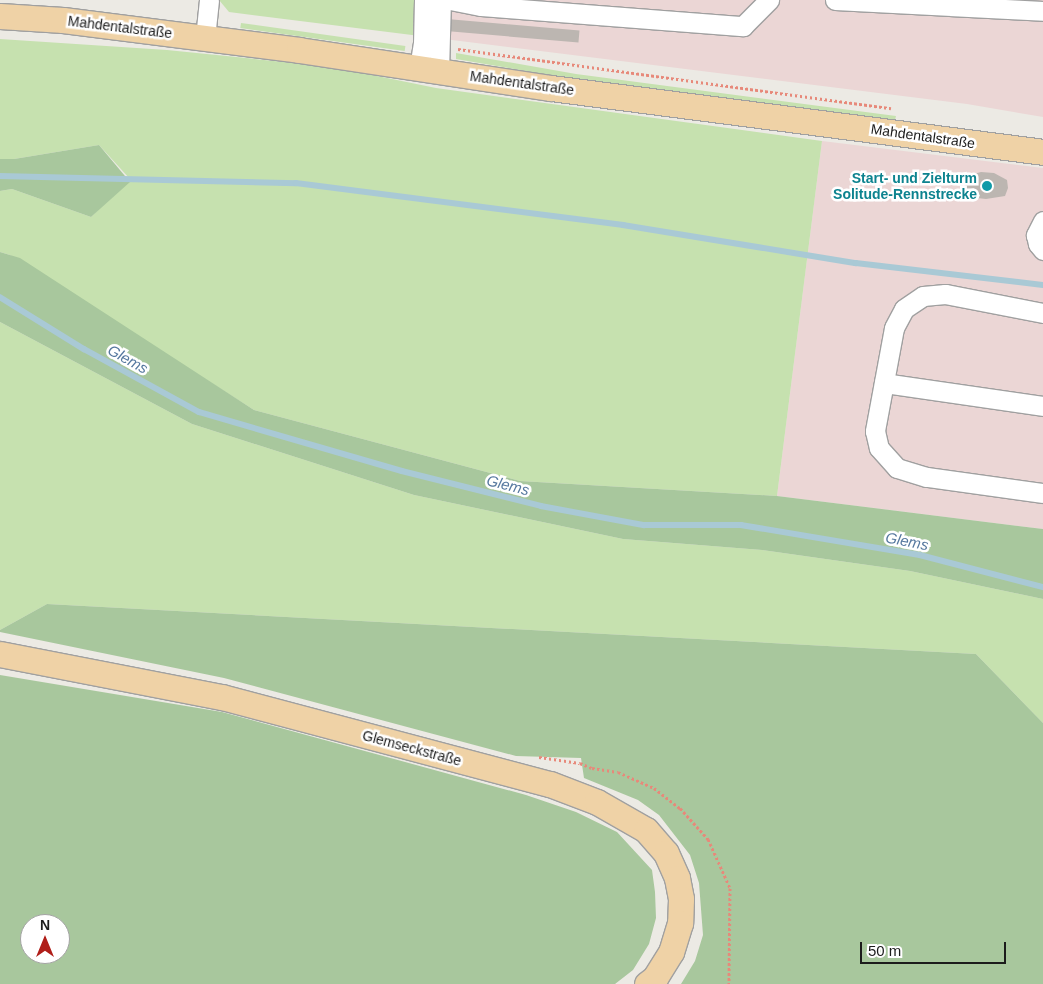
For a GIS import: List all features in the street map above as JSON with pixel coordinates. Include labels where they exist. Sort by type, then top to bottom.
[{"type":"main road","name":"Mahdentalstraße","points":[[0,16],[63,20],[204,38],[551,88],[1043,152]]},
{"type":"main road","name":"Glemseckstraße","points":[[0,654],[222,697],[550,784],[597,802],[646,830],[666,853],[677,878],[681,899],[680,923],[670,952],[655,978],[648,984]]},
{"type":"lane","points":[[204,38],[209,0]]},
{"type":"lane","points":[[424,0],[429,69]]},
{"type":"lane","points":[[429,69],[441,46],[441,0]]},
{"type":"lane","points":[[450,0],[481,6],[743,26],[770,0]]},
{"type":"lane","points":[[836,0],[1043,11]]},
{"type":"lane","points":[[1043,221],[1036,235],[1038,244],[1043,250]]},
{"type":"lane","points":[[1043,313],[945,294],[923,296],[904,309],[894,328],[875,432],[879,448],[897,468],[927,477],[1043,494]]},
{"type":"lane","points":[[884,383],[1043,406]]},
{"type":"path","points":[[441,46],[898,109]]},
{"type":"shaded area","points":[[420,0],[1043,0],[1043,117],[967,104],[420,36]]},
{"type":"shaded area","points":[[822,141],[1043,168],[1043,529],[777,496]]},
{"type":"green space","points":[[219,0],[420,0],[420,36],[229,12]]},
{"type":"green space","points":[[241,23],[405,46],[405,51],[240,28]]},
{"type":"green space","points":[[0,39],[167,50],[333,67],[436,88],[822,141],[777,496],[520,481],[254,410],[10,255],[0,252],[0,191],[12,189],[91,217],[130,179],[99,145],[14,159],[0,159]]},
{"type":"green space","points":[[456,53],[576,74],[896,116],[895,120],[573,79],[456,59]]},
{"type":"green space","points":[[99,145],[130,182],[91,217],[12,189],[0,191],[0,159],[14,159]]},
{"type":"green space","points":[[0,252],[20,258],[254,410],[520,481],[777,496],[1043,529],[1043,599],[910,571],[762,550],[623,539],[414,495],[192,424],[0,322]]},
{"type":"green space","points":[[0,322],[192,424],[414,495],[623,539],[762,550],[910,571],[1043,599],[1043,723],[976,654],[47,604],[0,630]]},
{"type":"green space","points":[[47,604],[976,654],[1043,723],[1043,984],[681,984],[695,961],[703,935],[699,883],[690,855],[659,815],[638,800],[584,778],[581,758],[516,756],[224,678],[0,632],[0,630]]},
{"type":"green space","points":[[0,675],[222,712],[526,795],[576,812],[617,832],[652,870],[656,918],[649,944],[633,970],[615,984],[0,984]]},
{"type":"building","points":[[447,19],[579,31],[578,43],[446,31]]},
{"type":"building","name":"Start- und Zielturm Solitude-Rennstrecke","points":[[981,172],[994,173],[1007,180],[1008,188],[1005,196],[986,199],[977,198],[968,193],[965,184],[967,179],[970,175]]},
{"type":"waterway","points":[[0,176],[296,183],[623,225],[856,263],[1043,285]]},
{"type":"waterway","name":"Glems","points":[[0,297],[84,349],[199,412],[402,471],[541,506],[644,525],[741,525],[920,555],[1043,587]]},
{"type":"place","name":"Start- und Zielturm Solitude-Rennstrecke","points":[[987,186]]}]
